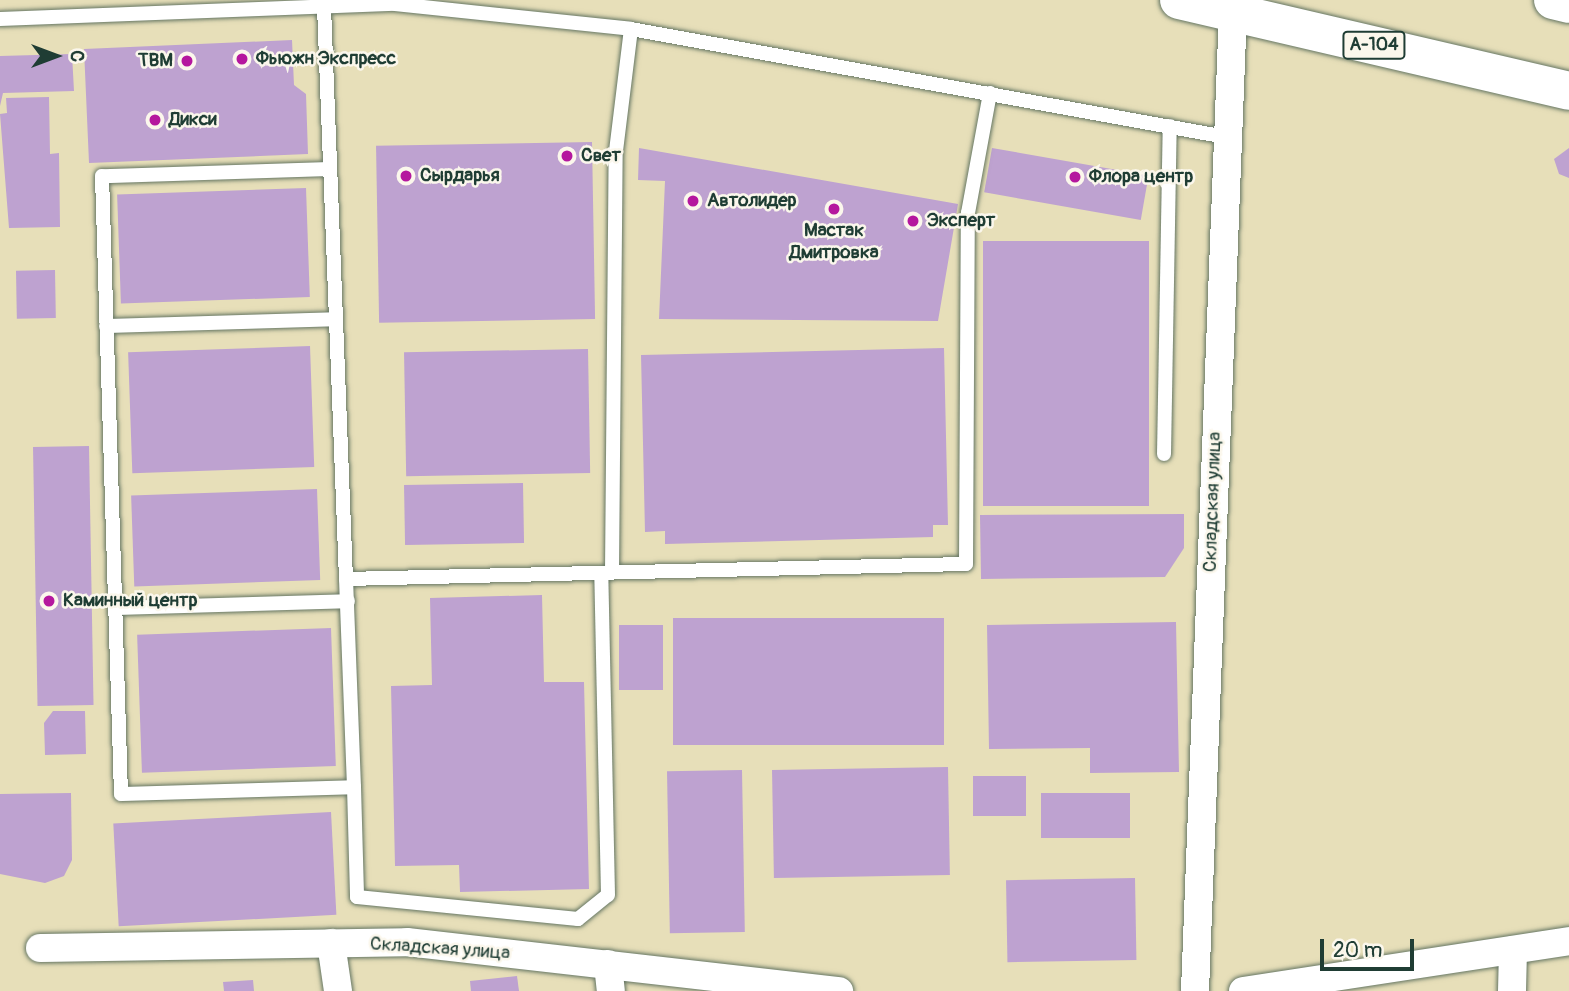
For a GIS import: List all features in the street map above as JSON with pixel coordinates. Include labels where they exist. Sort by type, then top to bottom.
[{"type":"highway","name":"А-104","points":[[1179,0],[1569,91]]},
{"type":"highway","points":[[1553,0],[1569,4]]},
{"type":"street","name":"Складская улица","points":[[1195,991],[1226,136],[1233,12]]},
{"type":"street","points":[[1243,991],[1569,941]]},
{"type":"street","name":"Складская улица","points":[[40,948],[407,942],[610,978],[839,991]]},
{"type":"street","points":[[331,943],[338,991]]},
{"type":"street","points":[[1511,991],[1513,950]]},
{"type":"lane","points":[[0,19],[395,4],[631,29],[1226,136]]},
{"type":"lane","points":[[324,7],[357,897],[578,919],[608,895],[606,573],[616,151],[631,29]]},
{"type":"lane","points":[[346,579],[966,564],[968,213],[990,93]]},
{"type":"lane","points":[[1164,454],[1170,126]]},
{"type":"lane","points":[[330,169],[102,176],[121,794],[354,786]]},
{"type":"lane","points":[[106,326],[336,319]]},
{"type":"lane","points":[[115,608],[348,601]]},
{"type":"building","points":[[292,40],[294,85],[306,94],[308,154],[89,163],[84,49]]},
{"type":"building","points":[[72,54],[74,91],[3,93],[0,106],[0,56]]},
{"type":"building","points":[[49,97],[50,154],[59,153],[60,227],[9,228],[0,114],[7,113],[6,98]]},
{"type":"building","points":[[592,142],[595,319],[379,323],[376,146]]},
{"type":"building","points":[[639,148],[958,204],[938,321],[659,319],[665,181],[638,180]]},
{"type":"building","points":[[992,148],[1149,176],[1141,220],[984,192]]},
{"type":"building","points":[[1569,148],[1569,178],[1559,174],[1554,159]]},
{"type":"building","points":[[306,188],[310,297],[121,304],[117,195]]},
{"type":"building","points":[[983,241],[1149,241],[1149,506],[983,506]]},
{"type":"building","points":[[55,270],[56,318],[17,319],[16,271]]},
{"type":"building","points":[[310,346],[314,467],[132,473],[128,352]]},
{"type":"building","points":[[944,348],[948,525],[933,525],[933,537],[665,544],[665,531],[645,532],[641,355]]},
{"type":"building","points":[[588,349],[590,473],[406,476],[404,352]]},
{"type":"building","points":[[89,446],[94,705],[38,706],[33,447]]},
{"type":"building","points":[[523,483],[524,543],[405,545],[404,485]]},
{"type":"building","points":[[317,489],[320,580],[134,586],[131,495]]},
{"type":"building","points":[[1184,514],[1184,548],[1165,577],[981,579],[980,515]]},
{"type":"building","points":[[542,595],[544,682],[584,682],[589,889],[460,892],[459,865],[395,866],[391,686],[432,685],[430,598]]},
{"type":"building","points":[[673,618],[944,618],[944,745],[673,745]]},
{"type":"building","points":[[1176,622],[1179,772],[1090,773],[1090,748],[989,749],[987,625]]},
{"type":"building","points":[[619,625],[663,625],[663,690],[619,690]]},
{"type":"building","points":[[331,628],[336,766],[142,773],[137,635]]},
{"type":"building","points":[[53,711],[85,711],[86,754],[45,755],[44,723]]},
{"type":"building","points":[[948,767],[950,875],[774,878],[772,770]]},
{"type":"building","points":[[742,770],[745,932],[670,933],[667,771]]},
{"type":"building","points":[[973,776],[1026,776],[1026,816],[973,816]]},
{"type":"building","points":[[71,793],[72,860],[64,876],[45,883],[0,874],[0,794]]},
{"type":"building","points":[[1041,793],[1130,793],[1130,838],[1041,838]]},
{"type":"building","points":[[331,812],[336,915],[119,926],[113,823]]},
{"type":"building","points":[[1135,878],[1136,960],[1007,962],[1006,880]]},
{"type":"building","points":[[517,976],[519,991],[471,991],[470,981]]},
{"type":"building","points":[[253,980],[254,991],[224,991],[223,982]]},
{"type":"place","name":"Фьюжн Экспресс","points":[[242,59]]},
{"type":"place","name":"ТВМ","points":[[187,61]]},
{"type":"place","name":"Дикси","points":[[155,120]]},
{"type":"place","name":"Свет","points":[[567,156]]},
{"type":"place","name":"Сырдарья","points":[[406,176]]},
{"type":"place","name":"Флора центр","points":[[1075,177]]},
{"type":"place","name":"Автолидер","points":[[693,201]]},
{"type":"place","name":"Мастак Дмитровка","points":[[834,209]]},
{"type":"place","name":"Эксперт","points":[[913,221]]},
{"type":"place","name":"Каминный центр","points":[[49,601]]}]
